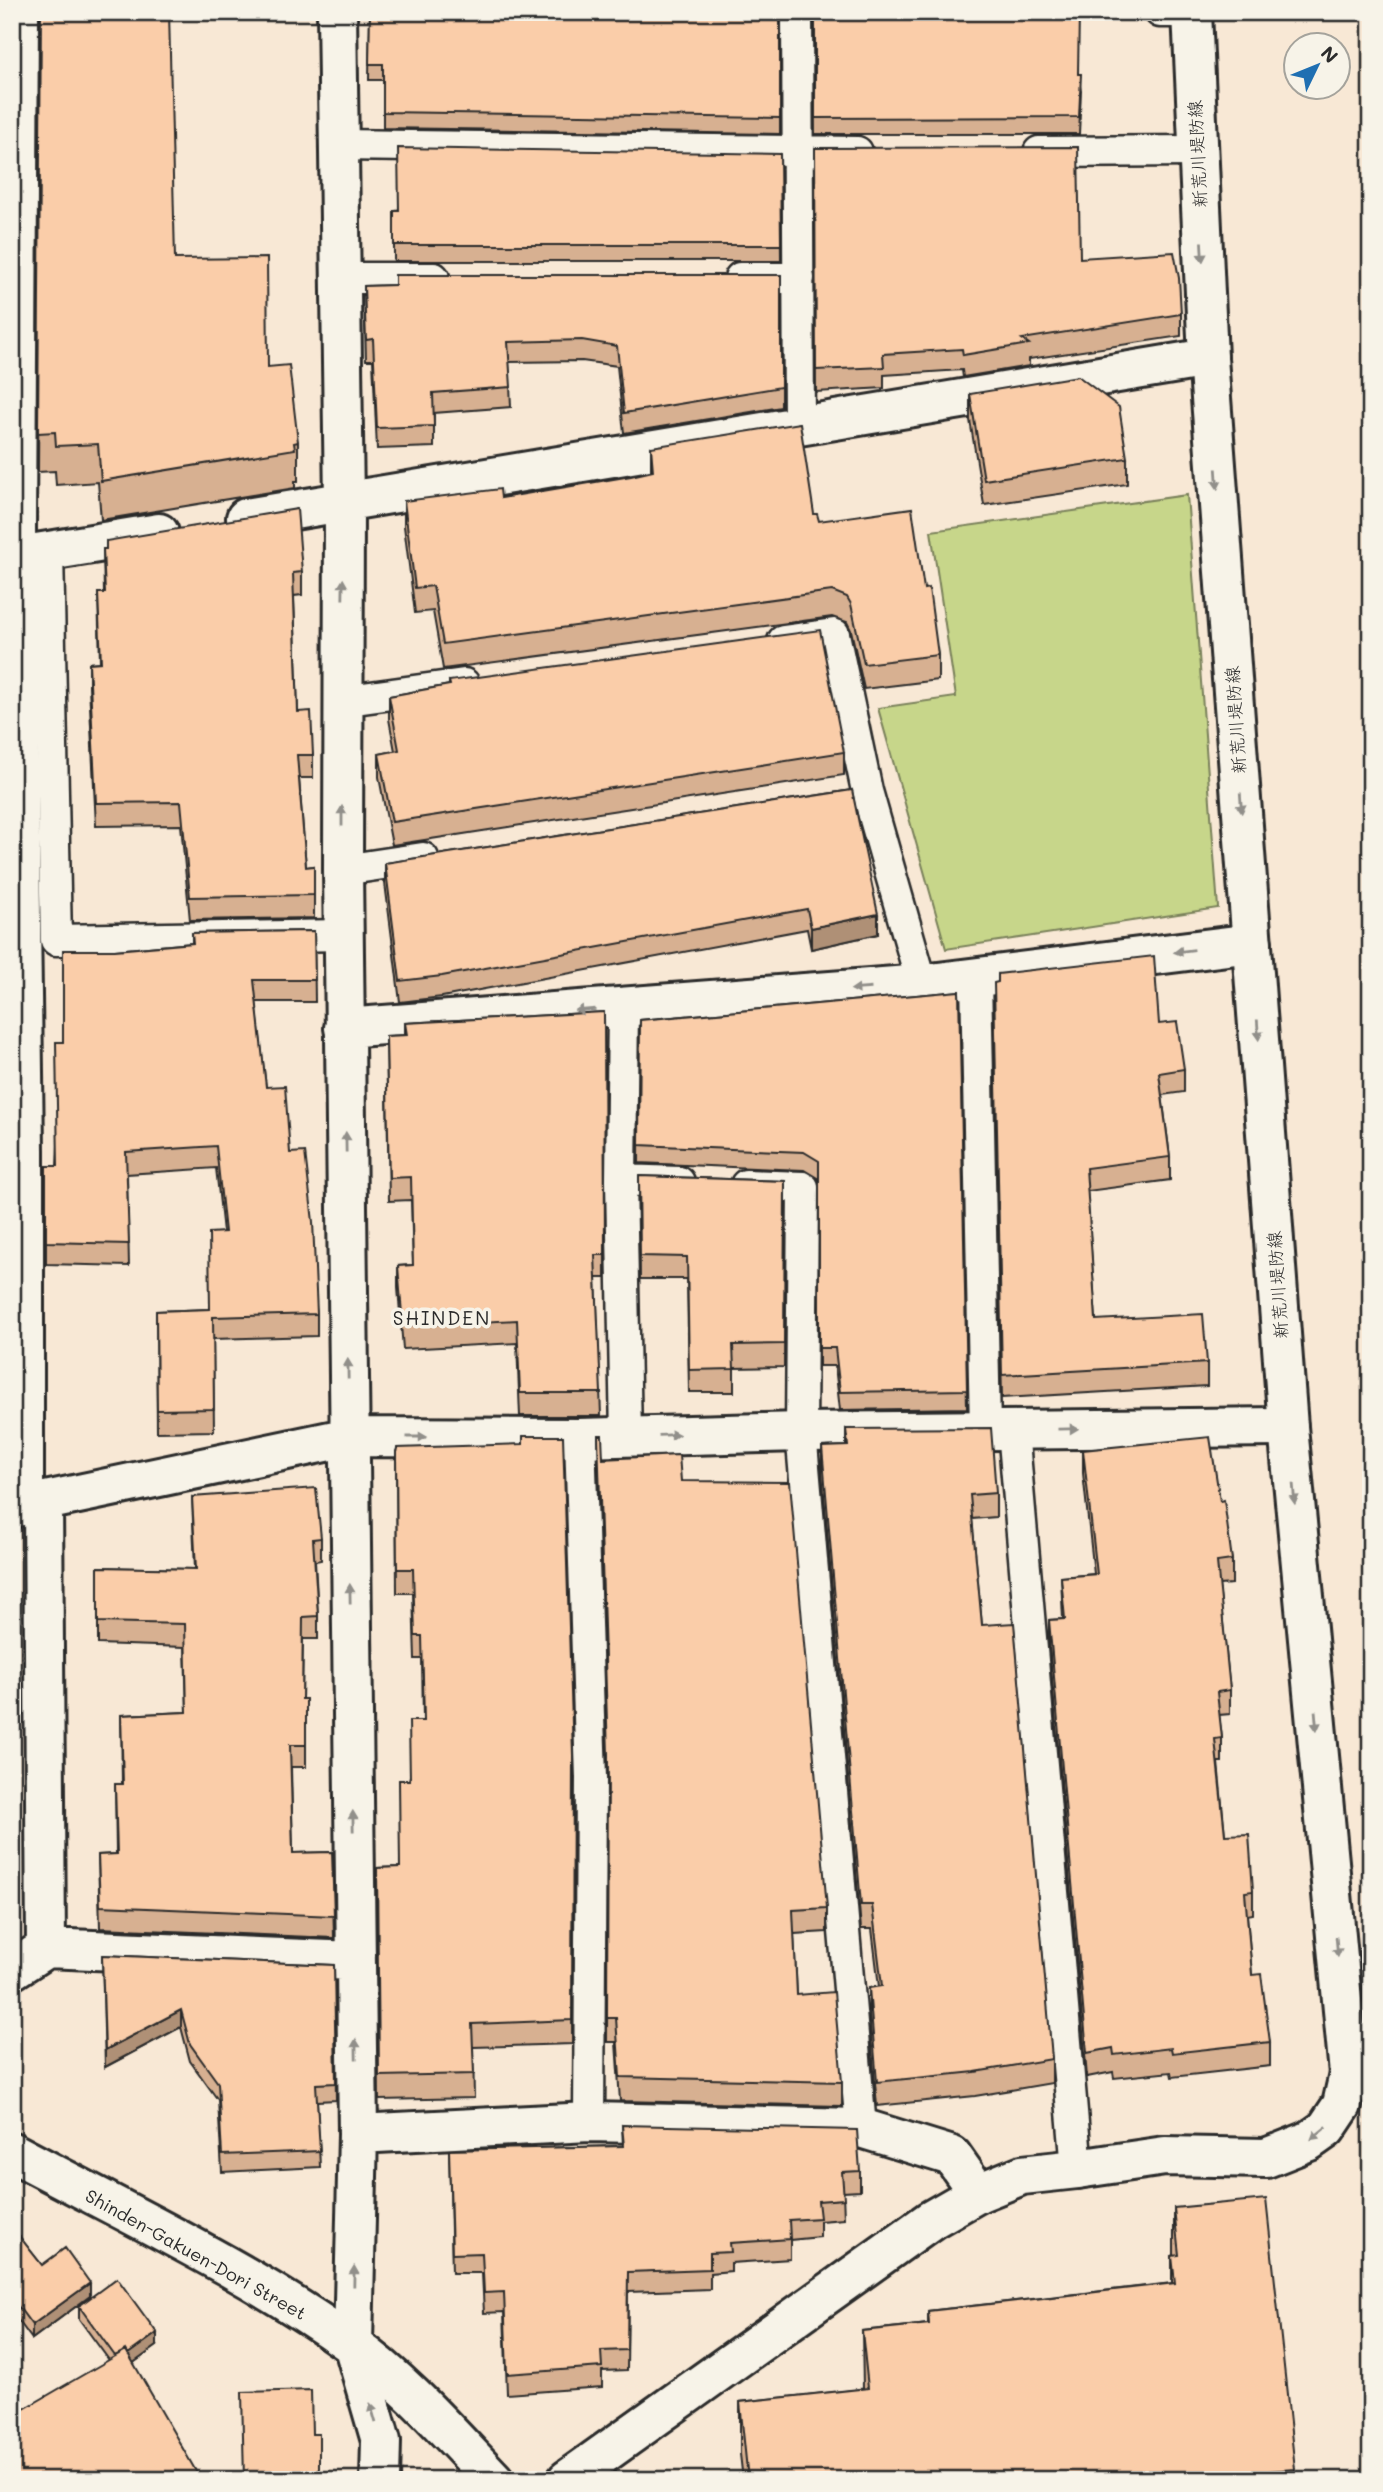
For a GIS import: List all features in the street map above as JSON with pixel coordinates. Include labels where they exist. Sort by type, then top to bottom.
[{"type":"street","points":[[19,12],[26,555],[27,1505],[46,1948]]},
{"type":"street","points":[[337,12],[344,502],[342,870],[358,2134],[353,2344],[381,2441],[380,2480]]},
{"type":"street","name":"新荒川堤防線","points":[[567,2480],[932,2220],[978,2193],[1022,2175],[1165,2155],[1266,2158],[1309,2141],[1326,2129],[1342,2105],[1349,2074],[1288,1426],[1208,358],[1192,12]]},
{"type":"street","points":[[26,555],[1208,358]]},
{"type":"street","points":[[344,1028],[922,984],[1252,943]]},
{"type":"street","points":[[27,1505],[349,1437],[580,1438],[801,1432],[1288,1426]]},
{"type":"street","points":[[12,1970],[46,1948],[354,1961]]},
{"type":"street","points":[[358,2134],[589,2122],[861,2129],[952,2156],[978,2193]]},
{"type":"street","name":"Shinden-Gakuen-Dori Street","points":[[12,2152],[230,2269],[353,2344],[440,2422],[494,2480]]},
{"type":"lane","points":[[797,12],[799,428]]},
{"type":"lane","points":[[1160,12],[1192,12]]},
{"type":"lane","points":[[339,145],[881,152]]},
{"type":"lane","points":[[1004,152],[1197,151]]},
{"type":"lane","points":[[340,278],[465,278]]},
{"type":"lane","points":[[715,278],[799,278]]},
{"type":"lane","points":[[26,555],[56,940],[344,935]]},
{"type":"lane","points":[[752,645],[834,634],[853,793],[922,984]]},
{"type":"lane","points":[[341,701],[492,680]]},
{"type":"lane","points":[[342,870],[453,854]]},
{"type":"lane","points":[[976,977],[999,1430],[1077,2169]]},
{"type":"lane","points":[[623,1007],[621,1180],[626,1436]]},
{"type":"lane","points":[[621,1180],[803,1187],[801,1432],[861,2129]]},
{"type":"lane","points":[[580,1438],[592,1778],[589,2122]]},
{"type":"green space","points":[[1187,495],[1218,908],[946,949],[878,708],[956,697],[931,531]]},
{"type":"building","points":[[41,12],[169,12],[175,259],[267,258],[268,367],[289,365],[298,442],[294,443],[295,449],[101,481],[98,444],[56,446],[55,432],[38,433]]},
{"type":"building","points":[[370,12],[780,12],[780,118],[383,112],[383,64],[369,64]]},
{"type":"building","points":[[815,12],[1079,12],[1079,117],[815,118]]},
{"type":"building","points":[[1078,147],[1080,258],[1174,252],[1181,314],[1022,339],[1029,344],[963,355],[962,349],[883,354],[884,367],[816,370],[815,148]]},
{"type":"building","points":[[398,148],[780,154],[781,245],[394,245],[394,211],[399,211]]},
{"type":"building","points":[[395,275],[781,275],[781,387],[624,413],[617,346],[582,340],[508,342],[511,387],[433,393],[434,426],[377,428],[373,339],[366,340],[364,286],[395,285]]},
{"type":"building","points":[[1078,376],[1119,407],[1127,458],[984,480],[970,394]]},
{"type":"building","points":[[800,423],[814,514],[817,514],[819,521],[912,508],[924,589],[929,588],[938,655],[864,664],[851,604],[847,597],[832,591],[443,644],[433,586],[415,588],[404,501],[500,489],[501,498],[631,476],[653,471],[651,447]]},
{"type":"building","points":[[297,509],[302,572],[293,573],[298,712],[311,711],[313,755],[297,755],[306,867],[314,866],[314,895],[190,897],[181,802],[96,803],[89,663],[101,662],[98,593],[105,593],[103,549],[106,549],[106,541]]},
{"type":"building","points":[[820,630],[844,752],[392,822],[379,754],[399,750],[389,696],[450,685],[449,681]]},
{"type":"building","points":[[852,790],[878,914],[811,928],[807,909],[442,976],[400,981],[385,863]]},
{"type":"building","points":[[314,931],[315,980],[254,980],[266,1087],[285,1086],[290,1153],[305,1152],[313,1222],[317,1314],[213,1317],[214,1409],[157,1410],[156,1311],[210,1309],[209,1233],[225,1232],[216,1146],[126,1152],[129,1244],[46,1242],[46,1166],[58,1166],[56,1042],[63,1042],[63,950],[115,950],[193,943],[192,933]]},
{"type":"building","points":[[1154,956],[1159,1024],[1177,1022],[1184,1069],[1159,1073],[1170,1157],[1086,1168],[1096,1320],[1203,1314],[1207,1363],[1002,1375],[994,983],[998,982],[998,974]]},
{"type":"building","points":[[959,991],[967,1390],[840,1392],[835,1348],[819,1348],[819,1161],[804,1152],[639,1145],[640,1020]]},
{"type":"building","points":[[604,1012],[605,1255],[595,1255],[601,1393],[520,1393],[517,1320],[403,1326],[398,1266],[413,1265],[411,1177],[389,1178],[386,1036],[407,1035],[405,1023]]},
{"type":"building","points":[[639,1176],[785,1181],[784,1344],[733,1345],[734,1369],[689,1370],[687,1257],[640,1256]]},
{"type":"building","points":[[991,1428],[996,1493],[970,1495],[982,1625],[1014,1623],[1052,2059],[975,2072],[877,2082],[869,1988],[882,1986],[872,1905],[861,1905],[822,1447],[848,1446],[846,1429]]},
{"type":"building","points":[[598,1435],[602,1435],[603,1459],[679,1455],[681,1481],[790,1482],[827,1908],[793,1910],[797,1995],[834,1992],[842,2082],[620,2077],[616,2018],[607,2018],[608,1754]]},
{"type":"building","points":[[523,1436],[563,1436],[573,1755],[572,2020],[472,2024],[474,2074],[379,2076],[377,1868],[400,1867],[399,1780],[410,1780],[409,1721],[424,1721],[422,1636],[415,1636],[413,1569],[397,1569],[397,1448],[523,1444]]},
{"type":"building","points":[[1210,1437],[1220,1501],[1224,1500],[1232,1560],[1217,1562],[1230,1690],[1217,1692],[1222,1738],[1215,1739],[1225,1835],[1249,1834],[1253,1891],[1245,1892],[1252,1975],[1261,1974],[1270,2042],[1172,2053],[1171,2048],[1114,2055],[1113,2048],[1087,2053],[1049,1620],[1065,1619],[1061,1577],[1097,1574],[1083,1450]]},
{"type":"building","points":[[316,1488],[321,1538],[313,1539],[318,1616],[303,1617],[302,1699],[306,1699],[306,1745],[290,1745],[293,1853],[332,1852],[334,1916],[100,1906],[98,1855],[117,1854],[115,1784],[123,1784],[121,1715],[187,1712],[185,1624],[98,1622],[98,1567],[196,1569],[192,1497]]},
{"type":"building","points":[[14,1537],[13,1689],[12,1689],[12,1538]]},
{"type":"building","points":[[12,1898],[19,1916],[12,1918]]},
{"type":"building","points":[[102,1955],[334,1965],[336,2083],[316,2084],[320,2151],[222,2155],[218,2083],[190,2044],[181,2010],[105,2050]]},
{"type":"building","points":[[622,2125],[857,2130],[860,2171],[842,2172],[844,2199],[818,2201],[820,2218],[789,2220],[790,2239],[730,2243],[731,2252],[710,2253],[710,2269],[628,2272],[627,2350],[601,2351],[602,2367],[507,2374],[504,2292],[484,2293],[482,2253],[452,2254],[449,2150],[624,2146]]},
{"type":"building","points":[[1266,2199],[1295,2469],[1269,2471],[1270,2480],[748,2480],[740,2402],[868,2388],[862,2331],[929,2324],[928,2311],[1175,2283],[1172,2256],[1179,2255],[1174,2208]]},
{"type":"building","points":[[12,2227],[42,2265],[65,2248],[90,2283],[32,2325],[12,2298]]},
{"type":"building","points":[[117,2278],[157,2333],[128,2354],[126,2350],[115,2356],[79,2306]]},
{"type":"building","points":[[126,2350],[201,2480],[12,2480],[12,2416]]},
{"type":"building","points":[[311,2390],[312,2434],[319,2434],[319,2480],[244,2480],[242,2392]]},
{"type":"district","name":"SHINDEN","points":[[442,1317]]}]
